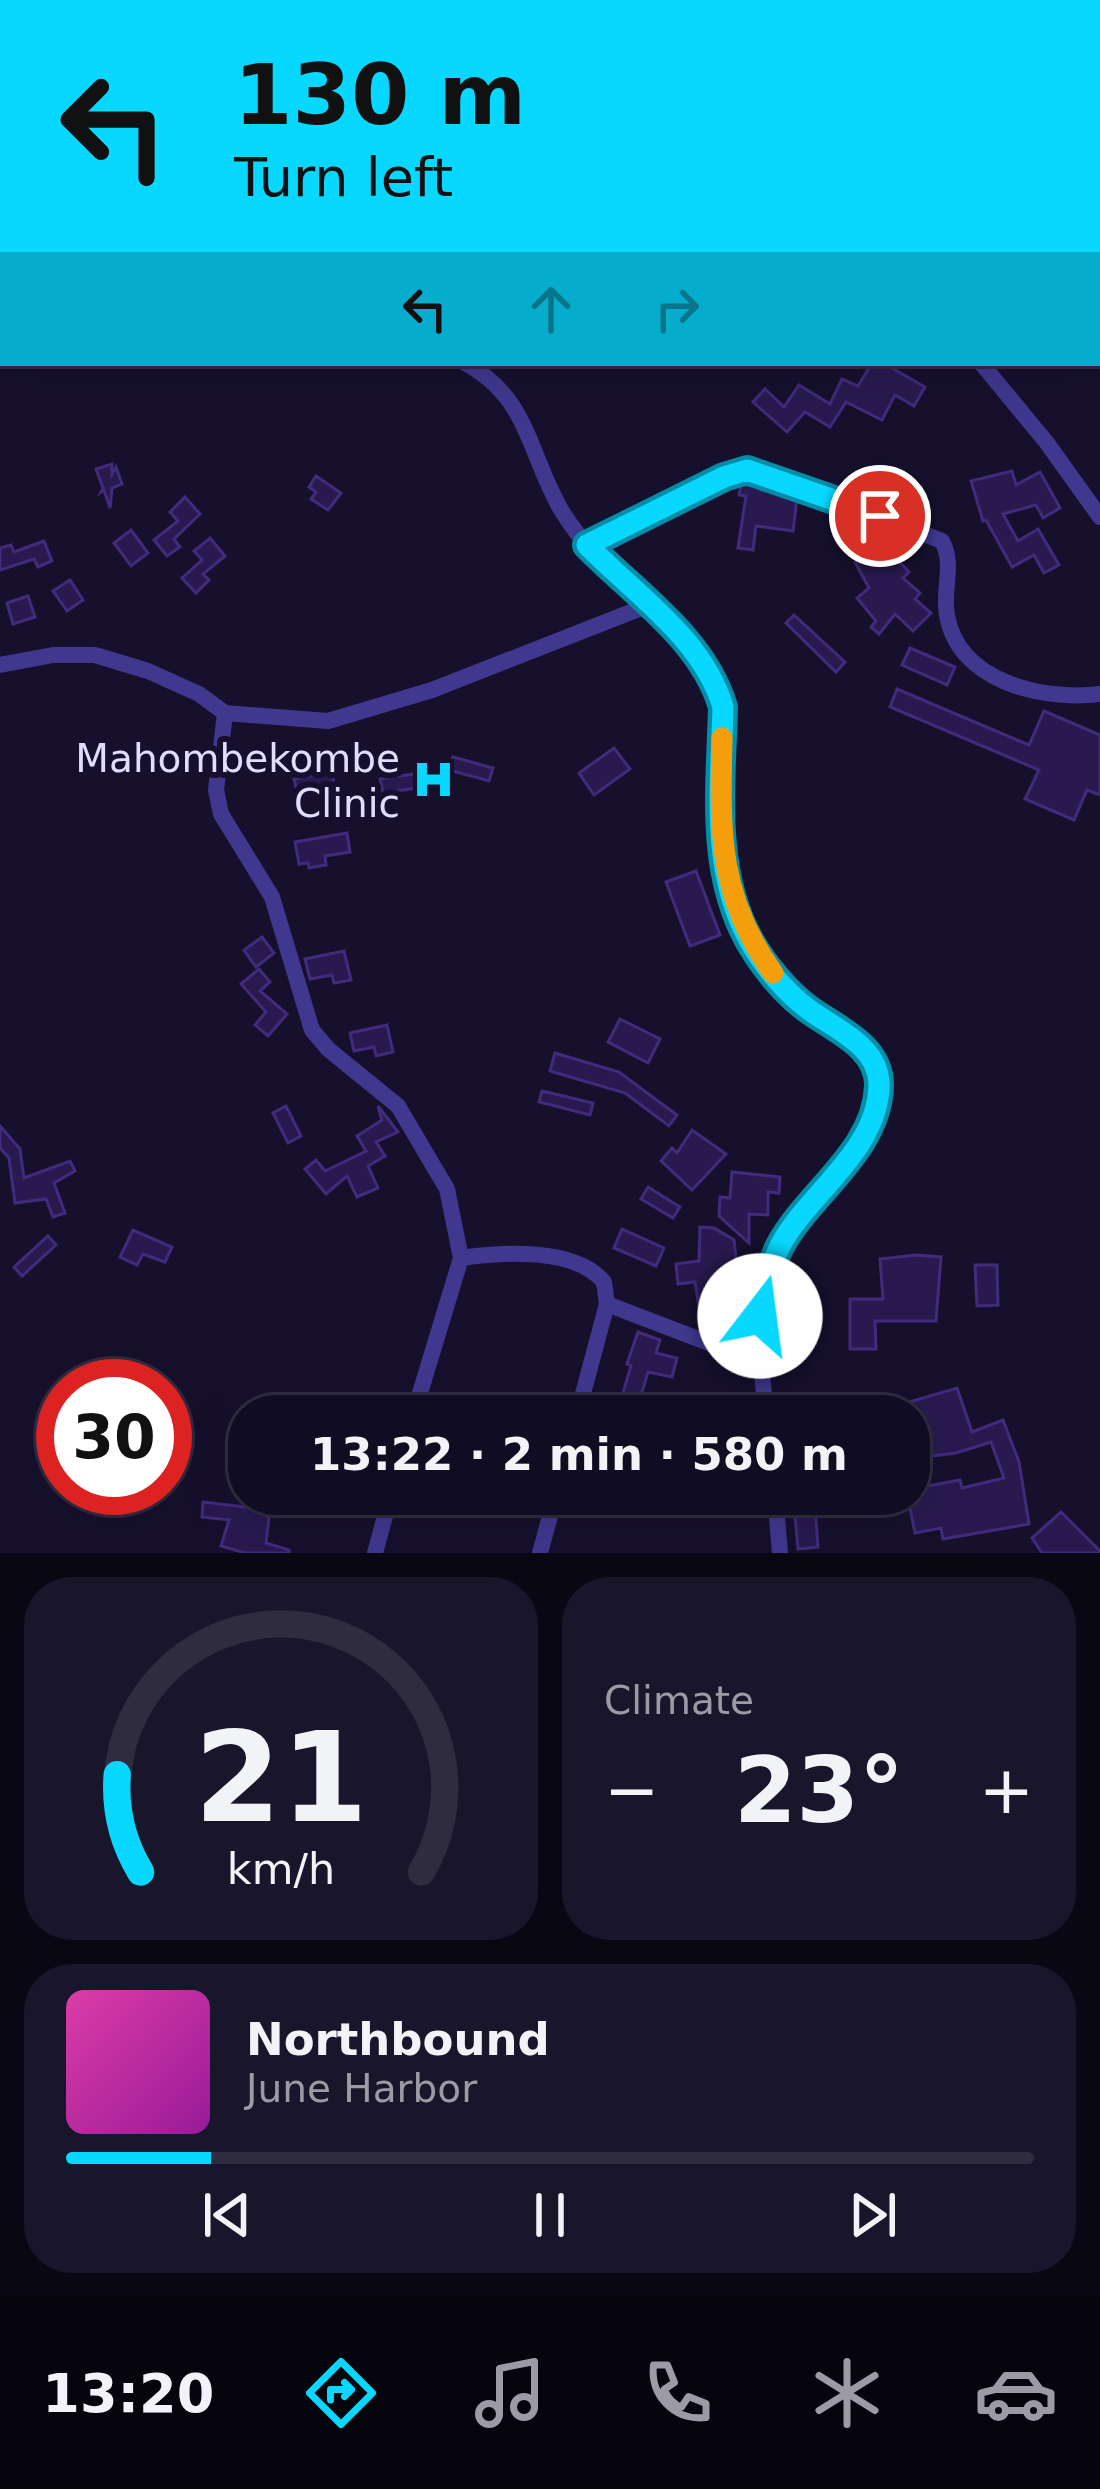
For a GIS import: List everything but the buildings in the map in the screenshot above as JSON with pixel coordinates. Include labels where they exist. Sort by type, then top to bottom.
[{"type":"street","points":[[469,366],[510,398],[561,509],[587,545],[686,641],[716,685],[723,707],[722,858],[730,894],[750,941],[782,985],[868,1053],[880,1080],[876,1108],[851,1156],[779,1248],[760,1316],[764,1395]]},
{"type":"street","points":[[983,366],[1100,518]]},
{"type":"street","points":[[587,545],[736,472],[763,472],[942,541],[949,558],[946,611],[951,631],[995,679],[1043,693],[1100,694]]},
{"type":"street","points":[[0,665],[53,656],[95,656],[148,670],[225,712],[328,721],[432,690],[649,605]]},
{"type":"street","points":[[225,712],[216,790],[221,814],[272,897],[312,1030],[328,1049],[398,1106],[447,1190],[461,1258],[419,1395]]},
{"type":"street","points":[[461,1258],[530,1256],[580,1263],[604,1282],[607,1304],[583,1395]]},
{"type":"street","points":[[607,1304],[714,1345],[759,1354]]},
{"type":"street","points":[[375,1553],[385,1515]]},
{"type":"street","points":[[541,1553],[551,1515]]},
{"type":"street","points":[[777,1515],[780,1553]]},
{"type":"slow traffic","points":[[722,738],[722,858],[730,894],[750,941],[773,973]]},
{"type":"place","name":"Mahombekombe Clinic","points":[[434,780]]},
{"type":"route","points":[[760,1316],[779,1248],[851,1156],[876,1108],[880,1080],[868,1053],[782,985],[750,941],[730,894],[722,858],[723,707],[716,685],[686,641],[587,545],[747,470],[880,516]]}]
